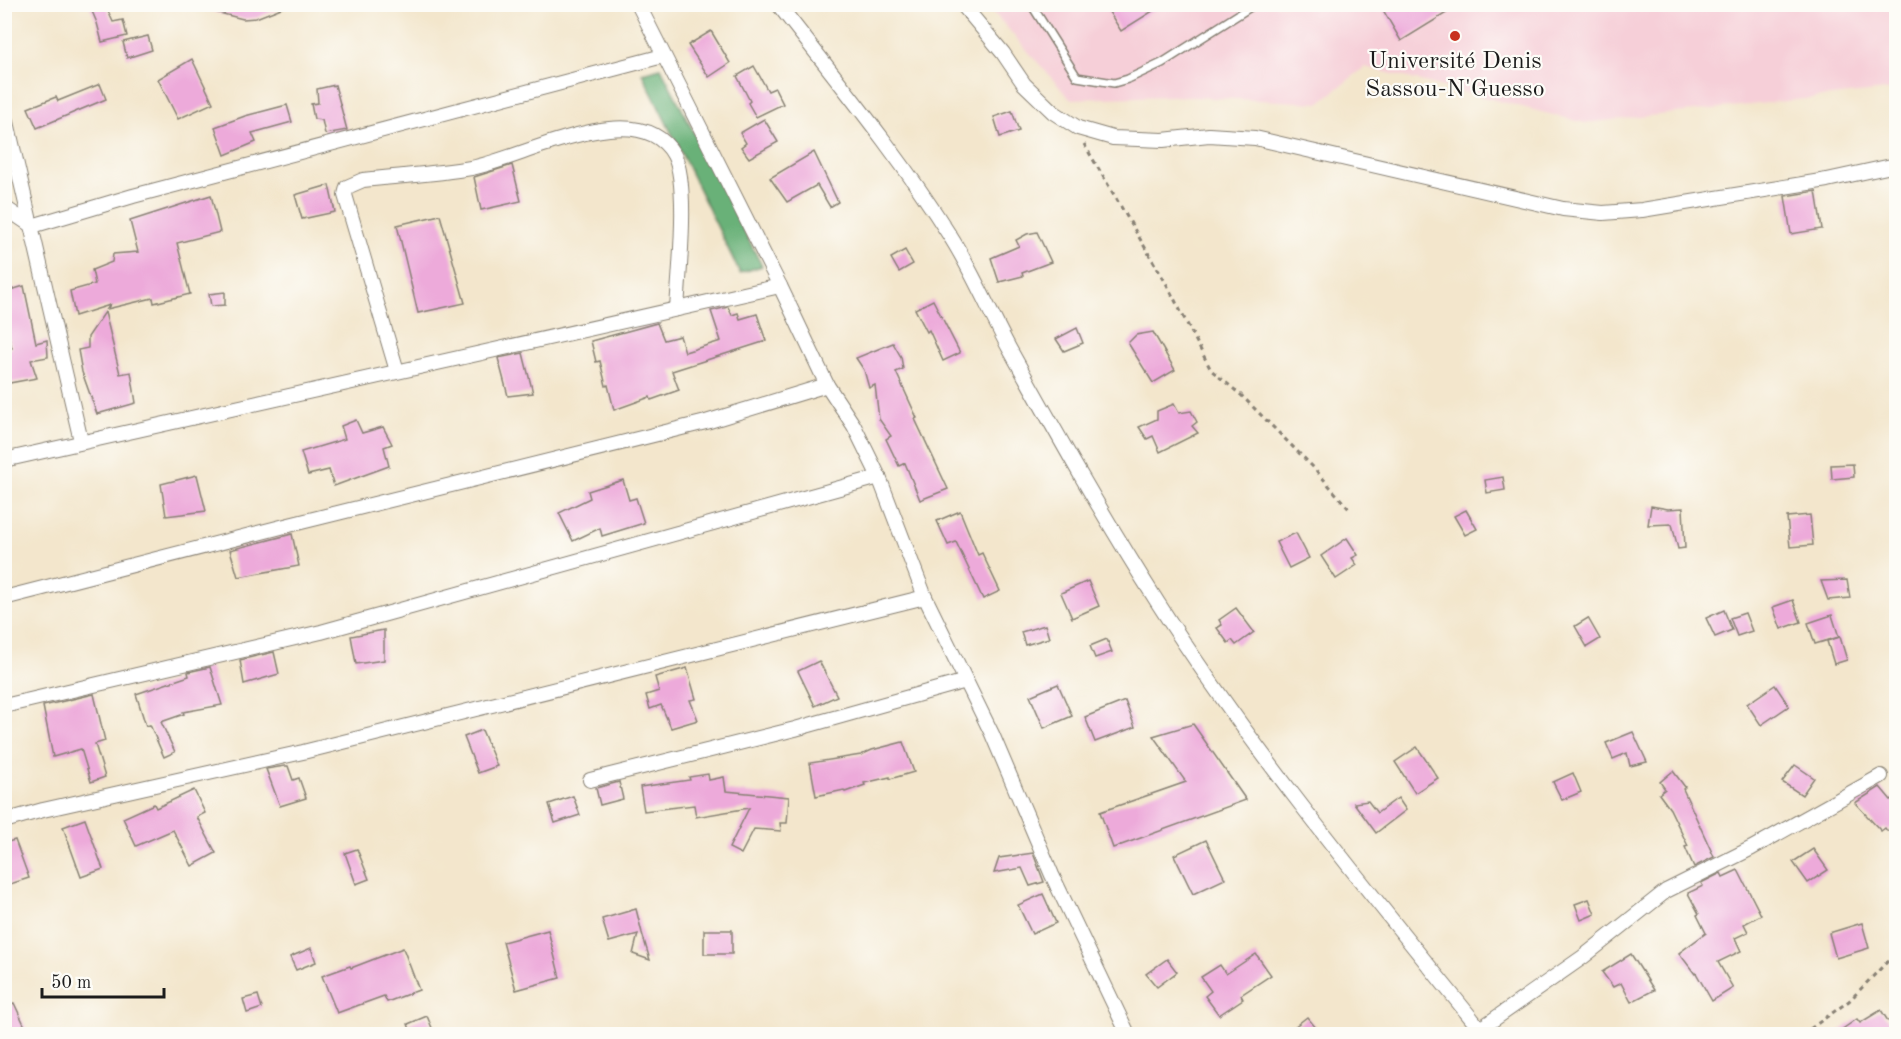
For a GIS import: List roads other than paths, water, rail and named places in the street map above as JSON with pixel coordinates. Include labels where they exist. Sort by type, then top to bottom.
[{"type":"street","points":[[638,4],[780,286],[827,385],[854,426],[879,477],[925,597],[992,734],[1052,875],[1128,1034]]},
{"type":"street","points":[[777,4],[841,85],[927,201],[952,239],[1004,339],[1103,514],[1204,671],[1344,859],[1482,1032],[1583,957],[1666,891],[1752,848],[1881,776]]},
{"type":"street","points":[[962,4],[1003,53],[1023,84],[1053,112],[1078,128],[1113,138],[1163,140],[1209,135],[1255,138],[1563,209],[1603,213],[1642,210],[1827,180],[1896,165]]},
{"type":"street","points":[[32,226],[144,193],[663,56]]},
{"type":"street","points":[[4,109],[81,441]]},
{"type":"street","points":[[397,371],[345,195],[347,187],[363,180],[473,168],[594,131],[630,128],[654,133],[665,142],[681,174],[677,309]]},
{"type":"street","points":[[4,207],[32,226]]},
{"type":"street","points":[[4,460],[780,286]]},
{"type":"street","points":[[4,598],[285,525],[706,422],[827,385]]},
{"type":"street","points":[[4,706],[321,632],[879,477]]},
{"type":"street","points":[[4,821],[43,810],[314,750],[925,597]]},
{"type":"street","points":[[590,780],[795,729],[966,681]]},
{"type":"lane","points":[[1031,4],[1077,77],[1114,82],[1128,79],[1162,63],[1255,4]]},
{"type":"place","name":"Université Denis Sassou-N'Guesso","points":[[1455,36]]}]
